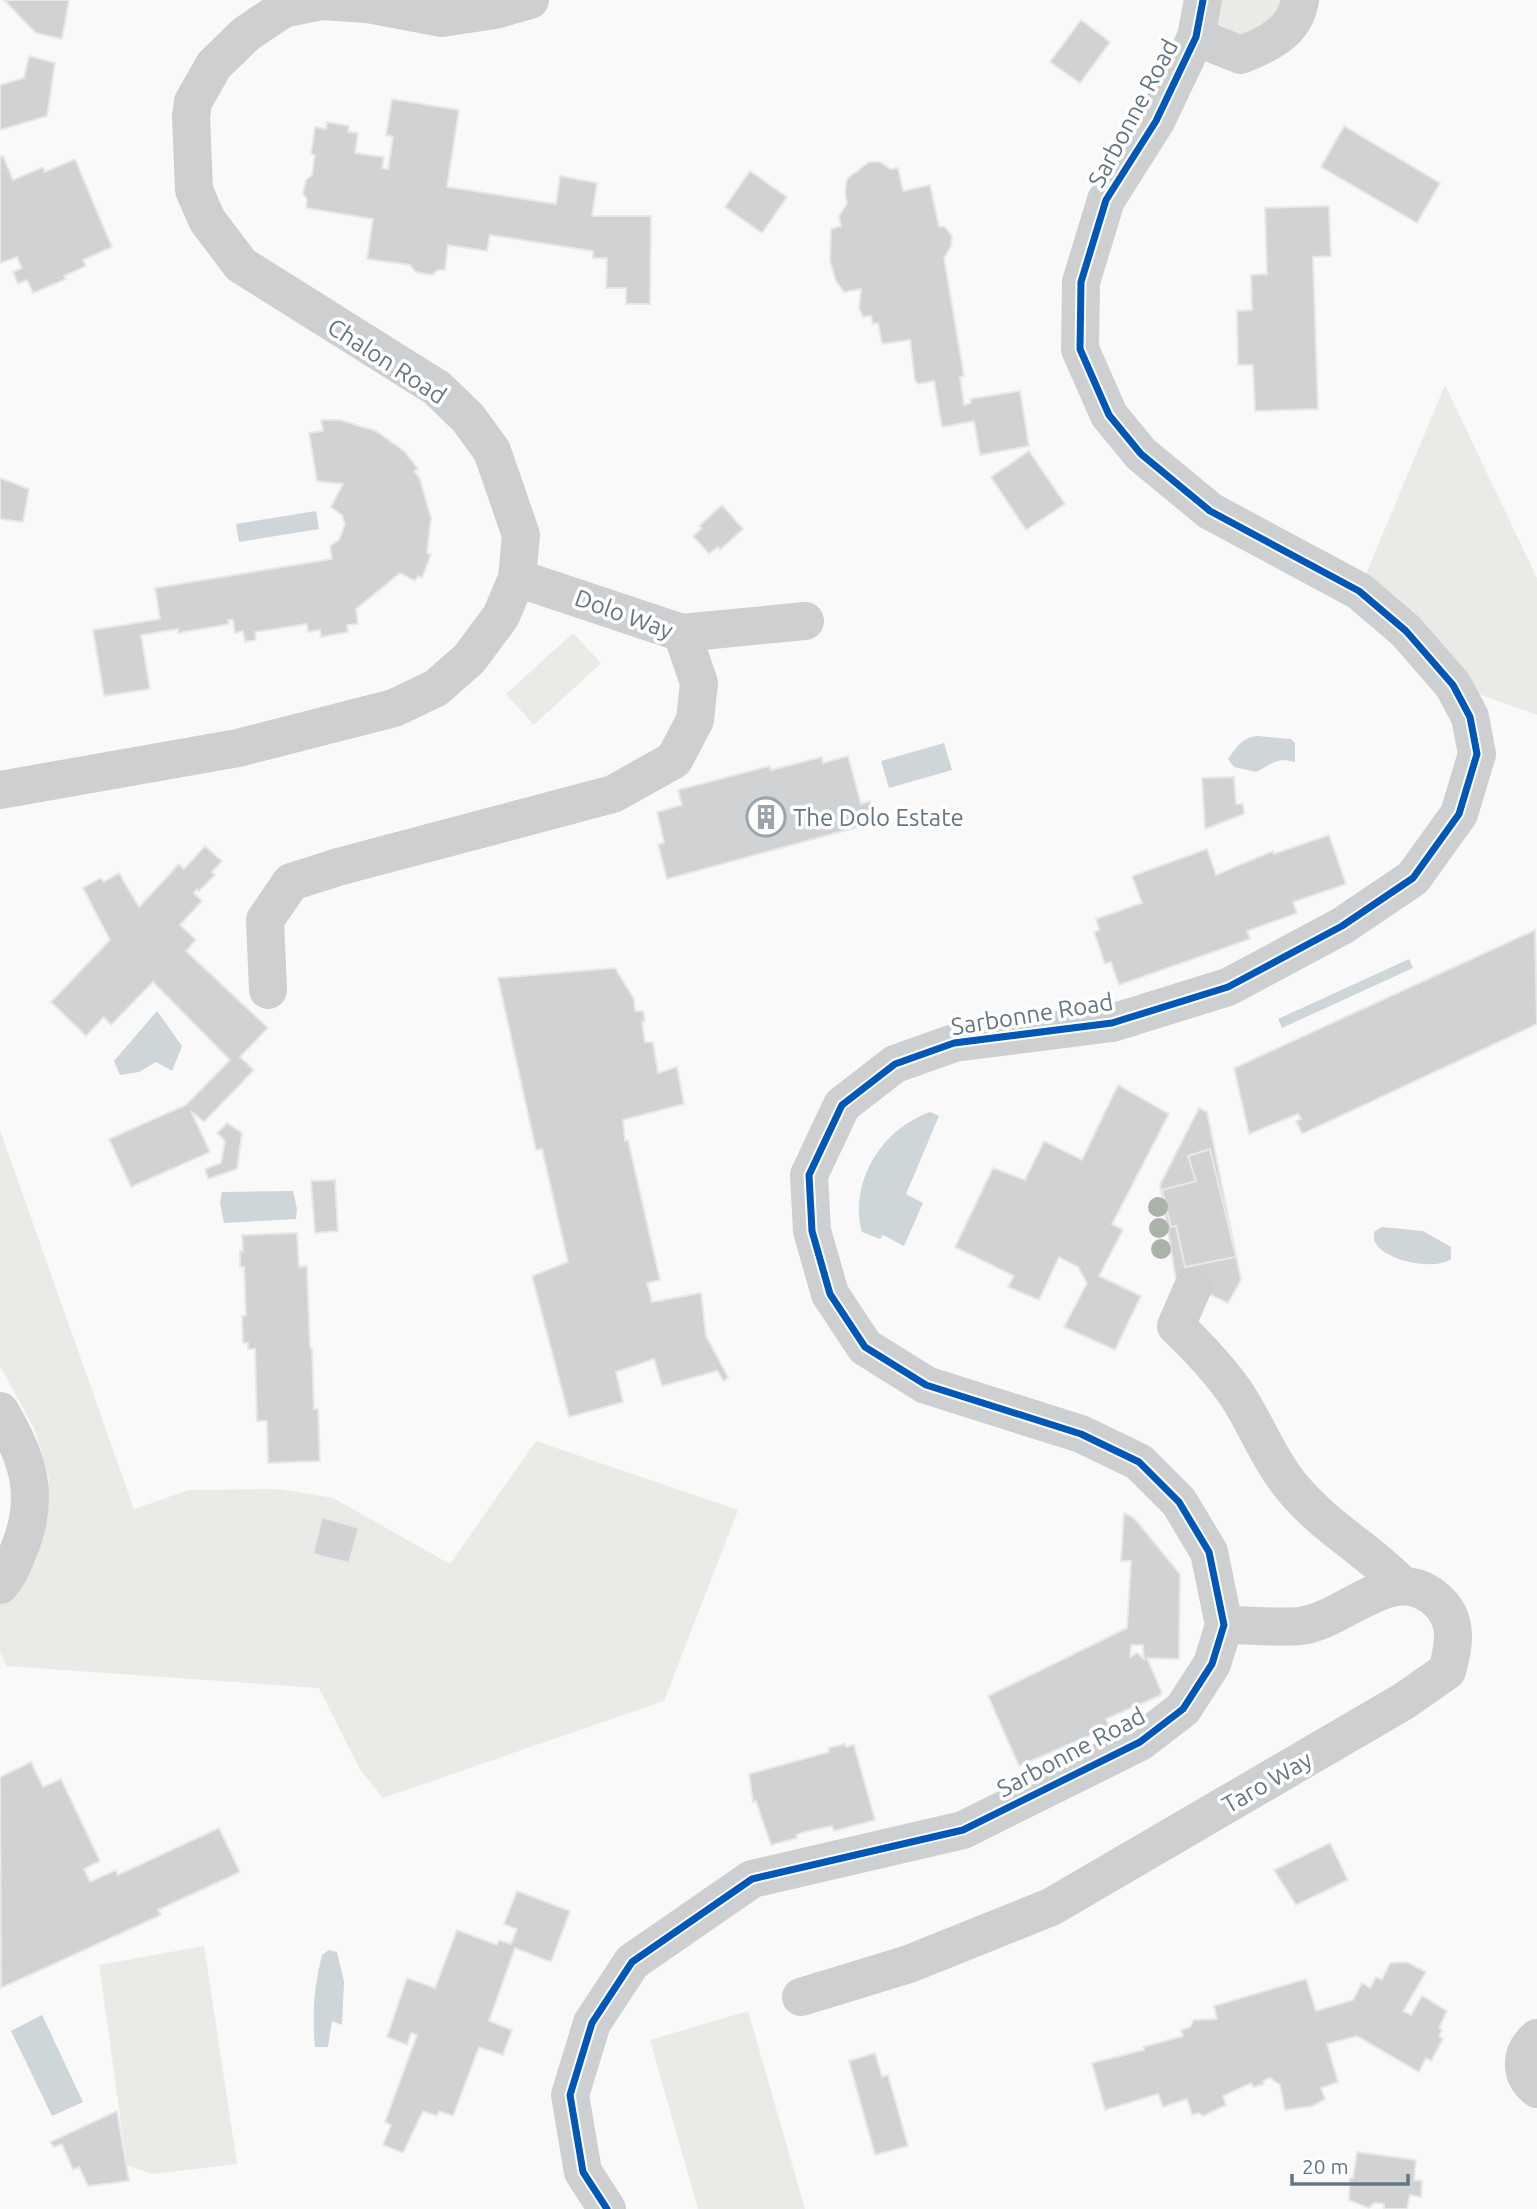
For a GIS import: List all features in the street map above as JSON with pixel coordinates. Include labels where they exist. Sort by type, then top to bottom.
[{"type":"street","name":"Chalon Road","points":[[0,790],[238,748],[394,708],[436,688],[469,659],[501,616],[517,578],[521,535],[492,451],[468,418],[437,388],[241,265],[207,220],[194,190],[191,116],[193,102],[215,65],[246,34],[283,9],[322,1],[368,4],[442,18],[530,0]]},
{"type":"street","name":"Sarbonne Road","points":[[607,2209],[583,2172],[570,2095],[592,2023],[632,1962],[752,1879],[963,1830],[1140,1742],[1184,1709],[1212,1664],[1224,1625],[1209,1552],[1179,1502],[1139,1462],[1081,1434],[926,1385],[865,1347],[830,1294],[812,1231],[809,1175],[842,1105],[895,1064],[954,1043],[1112,1023],[1228,988],[1342,926],[1413,878],[1459,814],[1477,754],[1470,717],[1453,685],[1406,631],[1359,592],[1210,511],[1141,454],[1109,415],[1080,349],[1081,282],[1106,200],[1156,121],[1195,37],[1203,0]]},
{"type":"street","points":[[1195,37],[1241,55],[1276,41],[1299,11],[1300,0]]},
{"type":"street","name":"Dolo Way","points":[[268,990],[265,920],[291,882],[613,794],[674,760],[695,720],[699,682],[682,633],[517,578]]},
{"type":"street","points":[[682,633],[805,621]]},
{"type":"street","points":[[1192,1287],[1176,1326],[1206,1355],[1237,1395],[1294,1490],[1344,1539],[1380,1562],[1401,1584],[1302,1626],[1224,1625]]},
{"type":"street","points":[[0,1411],[20,1446],[32,1491],[25,1536],[8,1577],[0,1585]]},
{"type":"street","name":"Taro Way","points":[[801,1997],[909,1964],[1051,1908],[1405,1701],[1447,1671],[1455,1639],[1446,1609],[1425,1590],[1401,1584]]},
{"type":"street","points":[[1537,2038],[1529,2046],[1523,2066],[1526,2076],[1537,2089]]},
{"type":"shaded area","points":[[1203,0],[1300,0],[1276,41],[1196,37]]},
{"type":"shaded area","points":[[1445,385],[1537,578],[1537,715],[1453,685],[1359,591]]},
{"type":"shaded area","points":[[316,511],[319,529],[239,542],[236,524]]},
{"type":"shaded area","points":[[573,633],[601,663],[534,725],[506,694]]},
{"type":"shaded area","points":[[1257,736],[1291,739],[1295,743],[1295,762],[1279,761],[1256,772],[1234,767],[1228,759],[1243,741]]},
{"type":"shaded area","points":[[944,743],[952,770],[889,788],[881,761]]},
{"type":"shaded area","points":[[1409,959],[1413,968],[1282,1028],[1278,1019]]},
{"type":"shaded area","points":[[157,1011],[182,1046],[172,1071],[156,1062],[139,1072],[120,1075],[114,1061]]},
{"type":"shaded area","points":[[930,1112],[939,1116],[906,1194],[923,1203],[904,1246],[883,1235],[880,1239],[862,1232],[860,1194],[873,1159],[897,1131]]},
{"type":"shaded area","points":[[0,1130],[134,1509],[189,1490],[280,1489],[333,1498],[450,1564],[536,1441],[738,1510],[664,1701],[383,1798],[360,1769],[319,1688],[7,1666],[0,1653],[0,1591],[36,1561],[49,1479],[34,1428],[0,1366]]},
{"type":"shaded area","points":[[293,1191],[296,1219],[224,1223],[220,1203],[222,1192]]},
{"type":"shaded area","points":[[1382,1227],[1423,1231],[1451,1247],[1451,1259],[1430,1264],[1389,1255],[1374,1240],[1375,1231]]},
{"type":"shaded area","points":[[204,1946],[237,2164],[152,2174],[127,2165],[99,1965]]},
{"type":"shaded area","points":[[329,1950],[337,1952],[344,1982],[342,2025],[332,2021],[328,2047],[315,2047],[317,1978],[322,1955]]},
{"type":"shaded area","points":[[748,2011],[805,2209],[698,2209],[650,2040]]},
{"type":"shaded area","points":[[42,2015],[83,2102],[52,2116],[11,2031]]},
{"type":"building","points":[[4,0],[69,0],[62,39],[36,33]]},
{"type":"building","points":[[1081,20],[1110,42],[1080,83],[1050,62]]},
{"type":"building","points":[[29,56],[55,63],[47,116],[0,130],[0,85],[24,78]]},
{"type":"building","points":[[392,99],[459,110],[447,187],[556,204],[560,176],[597,183],[592,216],[651,216],[650,304],[626,304],[626,288],[606,288],[607,258],[593,258],[593,251],[490,235],[487,251],[448,245],[445,270],[438,270],[432,275],[416,272],[410,265],[367,259],[373,219],[306,208],[307,199],[303,194],[306,180],[312,175],[315,155],[311,154],[315,127],[326,129],[327,122],[349,126],[348,132],[358,133],[355,153],[384,157],[382,168],[388,169],[393,137],[386,135]]},
{"type":"building","points":[[1344,126],[1440,183],[1417,223],[1321,167]]},
{"type":"building","points":[[3,156],[13,180],[43,167],[45,172],[75,159],[112,247],[83,260],[86,266],[64,276],[66,279],[33,293],[27,280],[18,284],[13,272],[22,268],[17,257],[0,263],[0,157]]},
{"type":"building","points":[[869,162],[880,162],[891,169],[898,168],[903,191],[930,185],[939,227],[944,226],[952,236],[951,246],[944,258],[964,376],[960,377],[964,405],[971,403],[970,399],[1020,391],[1029,446],[980,455],[974,421],[942,427],[934,381],[918,384],[915,380],[910,340],[882,344],[878,323],[873,324],[871,316],[863,317],[859,308],[861,289],[844,292],[836,281],[830,261],[831,229],[841,226],[839,216],[847,204],[847,179]]},
{"type":"building","points":[[750,171],[787,197],[762,233],[725,207]]},
{"type":"building","points":[[1329,206],[1331,256],[1313,257],[1318,409],[1255,411],[1253,365],[1238,365],[1237,311],[1252,310],[1251,275],[1267,274],[1265,208]]},
{"type":"building","points":[[321,420],[340,420],[376,431],[404,451],[418,469],[414,471],[420,479],[431,518],[427,553],[431,554],[422,578],[418,576],[415,581],[400,573],[356,609],[358,624],[347,625],[348,632],[321,637],[320,630],[308,632],[307,624],[255,632],[256,640],[245,642],[243,631],[235,633],[233,620],[228,620],[229,624],[178,633],[178,629],[141,635],[150,689],[104,696],[93,630],[160,619],[155,588],[332,559],[330,546],[339,540],[345,524],[342,515],[331,507],[343,484],[317,481],[309,433],[323,431]]},
{"type":"building","points":[[1029,451],[1065,504],[1026,530],[991,477]]},
{"type":"building","points":[[0,478],[29,489],[23,522],[0,519]]},
{"type":"building","points":[[722,505],[743,529],[720,550],[718,547],[709,554],[693,536],[702,528],[699,526]]},
{"type":"building","name":"The Dolo Estate","points":[[848,756],[861,804],[870,801],[876,822],[667,879],[658,844],[664,843],[657,812],[682,805],[678,790],[770,766],[771,770],[822,757],[823,763]]},
{"type":"building","points":[[1234,777],[1236,804],[1243,804],[1244,814],[1205,829],[1202,778]]},
{"type":"building","points":[[1329,835],[1346,884],[1293,902],[1297,913],[1247,931],[1250,939],[1119,985],[1111,962],[1105,964],[1094,932],[1099,930],[1096,919],[1142,903],[1132,876],[1207,849],[1216,875],[1273,851],[1274,854]]},
{"type":"building","points":[[205,846],[222,861],[212,872],[215,875],[194,893],[202,901],[180,925],[196,940],[186,951],[268,1028],[240,1057],[254,1070],[204,1122],[191,1111],[210,1152],[131,1187],[109,1139],[186,1105],[230,1060],[153,982],[111,1025],[104,1017],[86,1036],[51,1002],[110,940],[83,888],[101,878],[104,882],[119,873],[139,907],[179,864],[184,869]]},
{"type":"building","points":[[1535,930],[1537,1024],[1302,1134],[1296,1121],[1301,1119],[1298,1114],[1249,1134],[1234,1068]]},
{"type":"building","points":[[615,968],[634,999],[635,1011],[643,1011],[645,1042],[653,1042],[658,1073],[677,1067],[684,1104],[623,1120],[625,1141],[628,1140],[660,1280],[647,1283],[652,1302],[701,1293],[706,1336],[728,1377],[724,1381],[717,1371],[662,1386],[654,1359],[616,1372],[623,1402],[569,1417],[532,1276],[568,1262],[542,1149],[536,1150],[498,978]]},
{"type":"building","points":[[1118,1085],[1169,1114],[1112,1224],[1123,1230],[1099,1276],[1141,1296],[1115,1350],[1064,1327],[1087,1283],[1078,1267],[1059,1257],[1039,1300],[1008,1287],[1014,1276],[955,1247],[993,1168],[1025,1180],[1044,1141],[1082,1160]]},
{"type":"building","points":[[1199,1108],[1207,1112],[1241,1280],[1228,1303],[1176,1279],[1160,1185]]},
{"type":"building","points":[[227,1123],[242,1133],[237,1169],[208,1179],[205,1169],[221,1163],[225,1141],[217,1133]]},
{"type":"building","points":[[1210,1149],[1236,1257],[1185,1267],[1176,1226],[1171,1227],[1162,1190],[1196,1181],[1188,1156]]},
{"type":"building","points":[[335,1180],[338,1231],[315,1233],[311,1181]]},
{"type":"building","points":[[297,1233],[299,1267],[307,1266],[314,1409],[318,1409],[320,1461],[268,1463],[267,1421],[257,1421],[255,1349],[248,1349],[248,1343],[243,1343],[242,1316],[246,1315],[244,1267],[240,1267],[242,1235]]},
{"type":"building","points":[[1124,1513],[1134,1518],[1180,1574],[1179,1659],[1147,1658],[1162,1693],[1159,1696],[1106,1719],[1110,1727],[1019,1766],[988,1696],[1127,1628],[1131,1561],[1121,1561]],"holes":[[[1131,1645],[1143,1645],[1144,1659],[1137,1653],[1130,1657]]]},
{"type":"building","points":[[322,1517],[359,1528],[349,1563],[313,1554]]},
{"type":"building","points":[[845,1744],[846,1747],[854,1745],[875,1820],[834,1831],[832,1826],[804,1832],[796,1835],[797,1838],[771,1845],[756,1801],[753,1802],[749,1774],[829,1752],[828,1748]]},
{"type":"building","points":[[31,1762],[43,1787],[61,1779],[100,1861],[84,1869],[90,1882],[116,1870],[118,1875],[219,1828],[240,1872],[158,1910],[161,1915],[1,1988],[0,1777]]},
{"type":"building","points":[[1330,1843],[1348,1880],[1296,1905],[1274,1870]]},
{"type":"building","points":[[517,1891],[570,1911],[551,1962],[515,1948],[489,2021],[512,2030],[503,2055],[479,2047],[453,2116],[439,2111],[437,2116],[423,2111],[403,2153],[383,2145],[391,2125],[385,2122],[417,2035],[411,2033],[407,2045],[387,2037],[407,1978],[435,1988],[457,1930],[497,1945],[499,1940],[511,1944],[517,1929],[504,1924]]},
{"type":"building","points":[[1407,1962],[1426,1972],[1403,2011],[1411,2015],[1422,1996],[1447,2011],[1439,2028],[1442,2030],[1439,2036],[1443,2039],[1431,2061],[1426,2058],[1419,2072],[1357,2036],[1327,2044],[1338,2082],[1321,2088],[1325,2099],[1313,2106],[1285,2110],[1280,2085],[1270,2078],[1263,2081],[1264,2084],[1253,2087],[1251,2083],[1223,2096],[1226,2105],[1203,2116],[1199,2113],[1192,2115],[1187,2099],[1163,2107],[1158,2094],[1105,2110],[1092,2063],[1144,2050],[1143,2047],[1183,2036],[1181,2030],[1190,2027],[1194,2020],[1217,2019],[1214,2006],[1306,1979],[1316,2011],[1353,2000],[1362,1983],[1370,1988],[1376,1977],[1382,1980],[1390,1963]]},
{"type":"building","points":[[875,2053],[882,2077],[888,2075],[908,2146],[875,2155],[849,2061]]},
{"type":"building","points":[[117,2111],[129,2181],[88,2186],[79,2167],[73,2170],[62,2144],[54,2147],[50,2142]]},
{"type":"building","points":[[1357,2152],[1416,2160],[1414,2180],[1422,2181],[1421,2197],[1410,2195],[1407,2209],[1384,2209],[1384,2204],[1374,2203],[1369,2208],[1349,2200],[1350,2178],[1353,2178]]},
{"type":"cycle path","points":[[607,2209],[583,2172],[570,2095],[592,2023],[632,1962],[752,1879],[963,1830],[1140,1742],[1183,1709],[1212,1664],[1224,1625],[1209,1552],[1179,1502],[1139,1462],[1081,1434],[926,1385],[865,1347],[830,1294],[812,1231],[809,1175],[842,1105],[895,1064],[954,1043],[1112,1023],[1228,987],[1342,926],[1413,878],[1459,814],[1477,754],[1470,717],[1453,685],[1406,631],[1359,591],[1210,511],[1141,454],[1109,415],[1080,349],[1081,282],[1106,200],[1156,121],[1196,37],[1203,0]]},
{"type":"place","name":"The Dolo Estate","points":[[766,817]]}]
